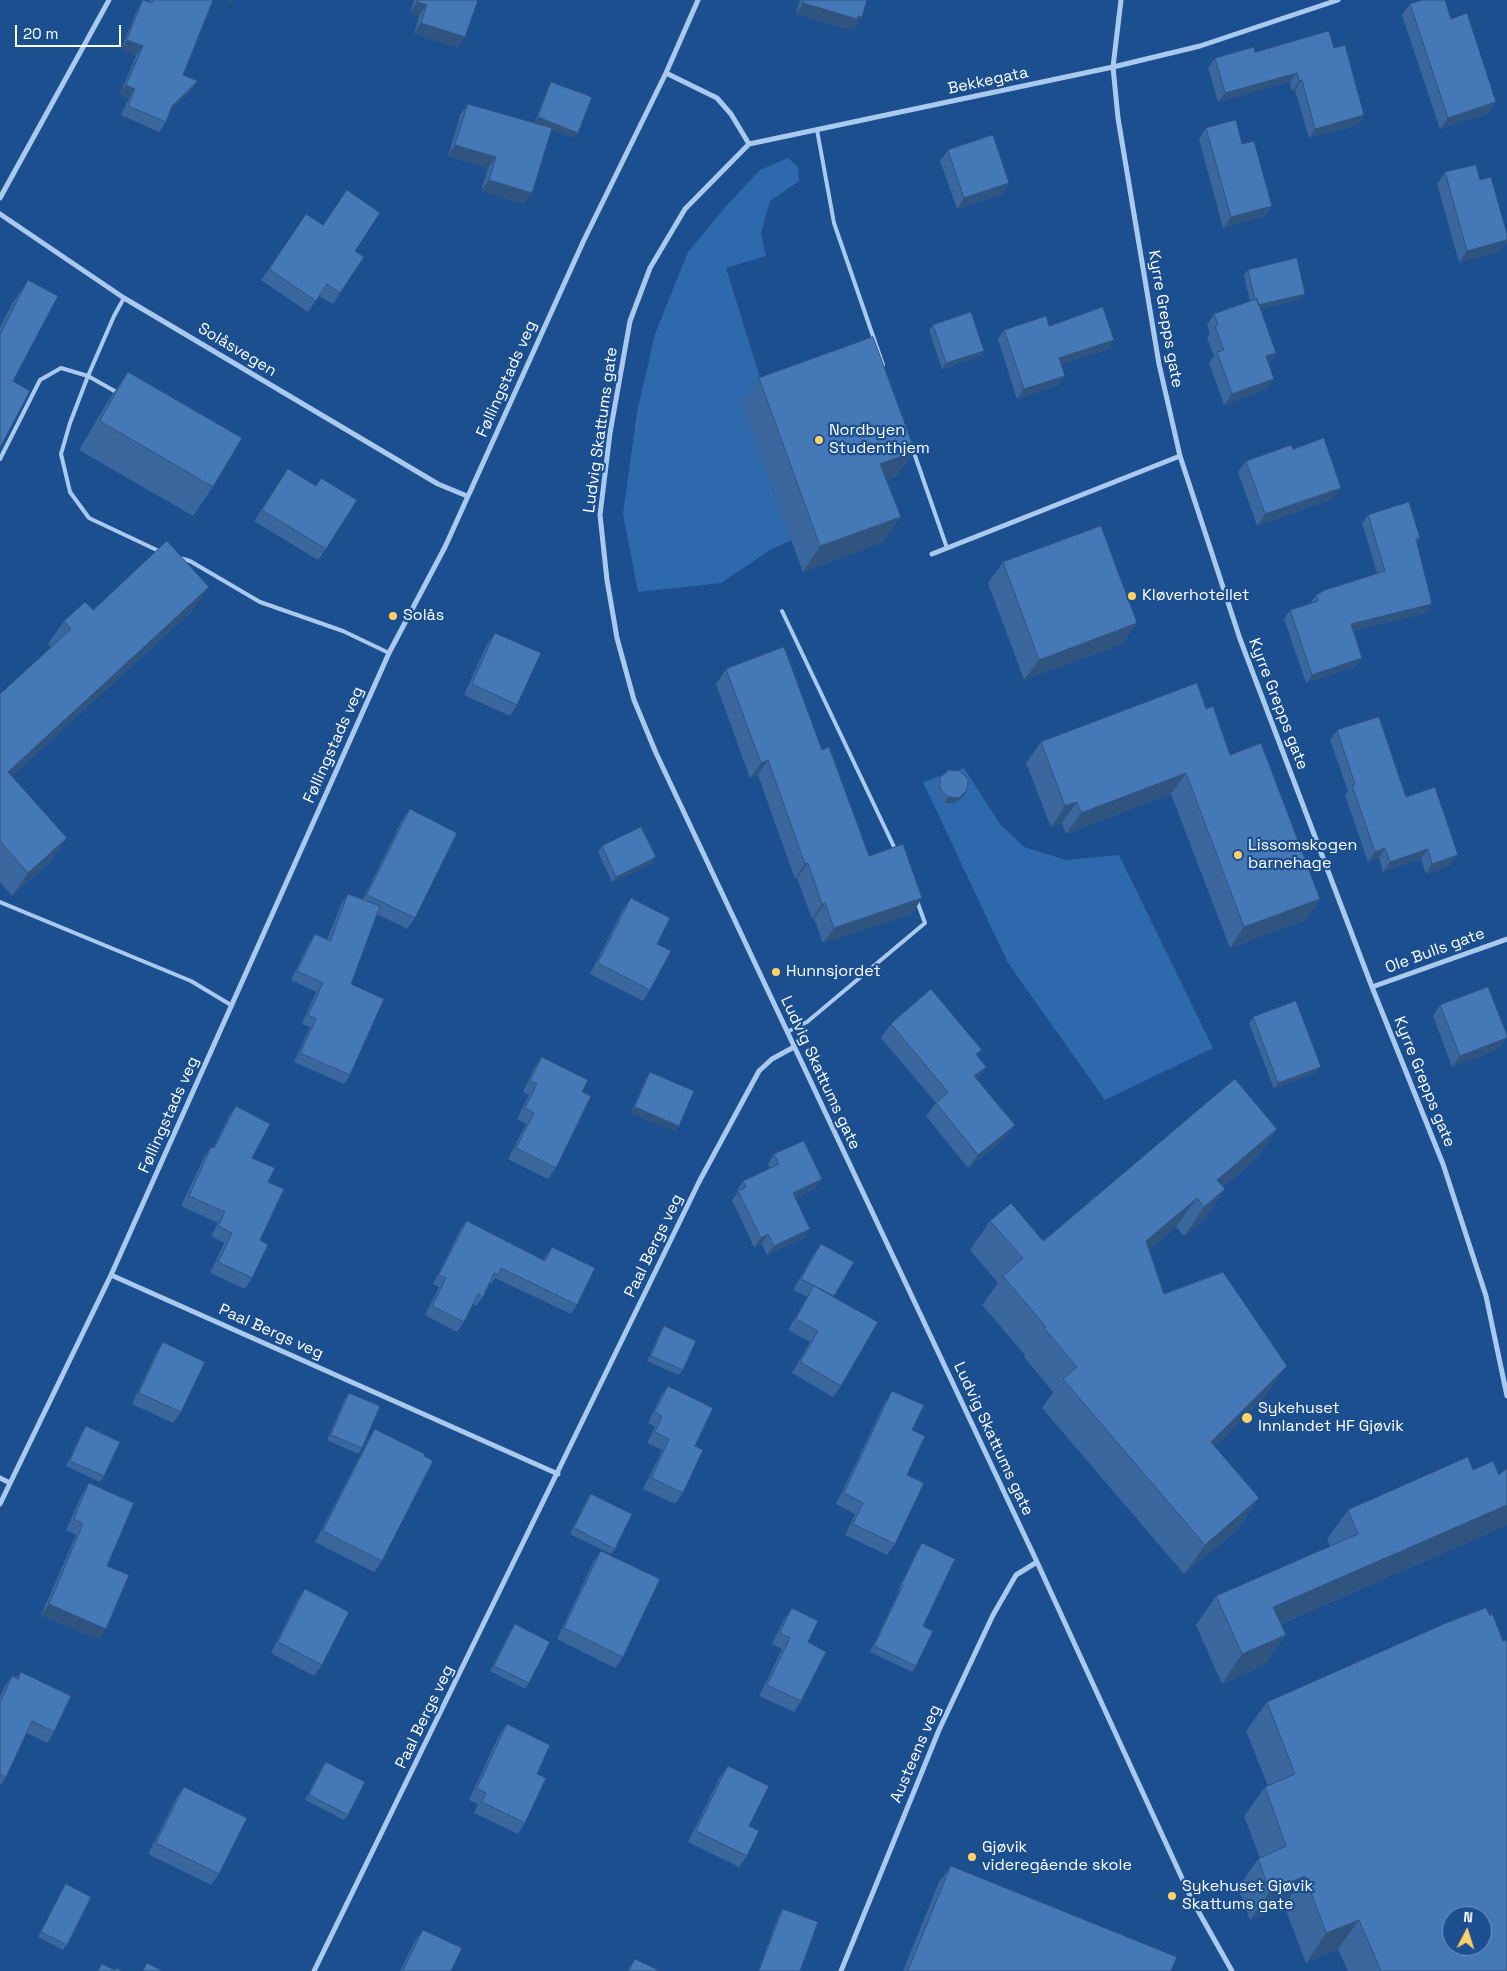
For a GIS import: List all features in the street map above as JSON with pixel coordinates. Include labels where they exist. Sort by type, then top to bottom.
[{"type":"street","points":[[0,198],[109,0]]},
{"type":"street","name":"Føllingstads veg","points":[[0,1504],[111,1274],[390,654],[438,561],[584,240],[666,73],[698,0]]},
{"type":"street","name":"Kyrre Grepps gate","points":[[1121,0],[1113,67],[1118,118],[1159,364],[1180,456],[1240,639],[1372,987],[1443,1164],[1486,1296],[1507,1396]]},
{"type":"street","name":"Bekkegata","points":[[749,144],[1113,67],[1200,46],[1338,0]]},
{"type":"street","points":[[666,73],[717,98],[731,114],[749,144]]},
{"type":"street","name":"Ludvig Skattums gate","points":[[749,144],[685,209],[650,268],[630,321],[610,433],[600,515],[617,638],[634,700],[656,753],[1037,1562],[1192,1900],[1232,1971]]},
{"type":"street","name":"Solåsvegen","points":[[0,214],[124,298],[438,484],[467,496]]},
{"type":"street","points":[[932,554],[1180,456]]},
{"type":"street","name":"Ole Bulls gate","points":[[1372,987],[1507,939]]},
{"type":"street","name":"Paal Bergs veg","points":[[314,1971],[700,1180],[759,1071],[772,1059],[794,1047]]},
{"type":"street","name":"Paal Bergs veg","points":[[111,1274],[558,1474]]},
{"type":"street","points":[[0,1478],[10,1483]]},
{"type":"street","name":"Austeens veg","points":[[841,1971],[939,1730],[993,1615],[1016,1575],[1037,1562]]},
{"type":"lane","points":[[816,130],[834,223],[886,372]]},
{"type":"lane","points":[[124,298],[114,316],[88,376],[70,423],[61,454],[70,492],[90,518],[162,552]]},
{"type":"lane","points":[[0,459],[40,380],[61,368],[88,376],[121,396]]},
{"type":"lane","points":[[912,446],[947,548]]},
{"type":"lane","points":[[171,555],[190,561],[260,602],[344,631],[390,654]]},
{"type":"lane","points":[[782,610],[897,853]]},
{"type":"lane","points":[[787,1032],[807,1022],[925,923],[915,896]]},
{"type":"lane","points":[[0,902],[191,981],[232,1005]]},
{"type":"shaded area","points":[[788,158],[798,167],[799,181],[770,201],[761,233],[766,256],[726,268],[766,397],[754,438],[784,521],[809,512],[855,512],[770,550],[721,583],[638,592],[623,514],[637,412],[655,334],[688,252],[727,205],[760,170]]},
{"type":"shaded area","points":[[964,768],[1000,824],[1024,847],[1066,860],[1119,855],[1213,1048],[1105,1100],[1008,963],[923,782]]},
{"type":"building","points":[[143,0],[152,3],[153,0],[213,0],[183,75],[198,81],[172,106],[166,122],[128,106],[135,89],[126,85],[143,46],[127,40]]},
{"type":"building","points":[[418,0],[478,0],[465,37],[421,23],[427,5],[417,2]]},
{"type":"building","points":[[804,0],[867,0],[862,17],[858,16],[857,19],[803,3]]},
{"type":"building","points":[[1422,0],[1445,0],[1451,19],[1467,13],[1496,102],[1448,118],[1410,4]]},
{"type":"building","points":[[1329,31],[1334,48],[1345,45],[1364,115],[1315,129],[1302,80],[1299,81],[1297,73],[1225,93],[1215,58],[1254,47],[1255,52]]},
{"type":"building","points":[[551,82],[592,97],[578,133],[538,117]]},
{"type":"building","points":[[468,104],[552,128],[532,193],[489,180],[496,157],[455,145]]},
{"type":"building","points":[[1236,120],[1242,144],[1254,141],[1272,206],[1231,217],[1206,128]]},
{"type":"building","points":[[993,135],[1009,183],[964,198],[948,150]]},
{"type":"building","points":[[1476,165],[1480,180],[1491,177],[1507,240],[1467,251],[1445,172]]},
{"type":"building","points":[[347,190],[380,213],[355,251],[364,257],[340,293],[327,284],[316,301],[269,269],[306,214],[323,225]]},
{"type":"building","points":[[1297,258],[1305,294],[1258,305],[1257,299],[1255,300],[1248,270]]},
{"type":"building","points":[[28,280],[58,296],[13,381],[30,391],[0,448],[0,335]]},
{"type":"building","points":[[1257,299],[1276,353],[1266,356],[1274,379],[1232,394],[1217,352],[1224,350],[1215,327],[1218,325],[1214,314]]},
{"type":"building","points":[[1103,307],[1114,340],[1059,358],[1065,376],[1024,389],[1004,330],[1046,316],[1049,326]]},
{"type":"building","points":[[971,312],[984,351],[946,363],[933,325]]},
{"type":"building","points":[[873,337],[915,451],[880,464],[901,517],[820,546],[759,378]]},
{"type":"building","points":[[128,372],[242,438],[213,487],[100,421]]},
{"type":"building","points":[[1324,438],[1341,488],[1265,514],[1246,461],[1291,445],[1293,449]]},
{"type":"building","points":[[288,469],[316,486],[321,478],[357,500],[326,549],[262,510]]},
{"type":"building","points":[[1409,502],[1420,538],[1416,539],[1432,604],[1351,624],[1362,658],[1312,675],[1290,610],[1318,601],[1316,595],[1325,590],[1385,571],[1368,515]]},
{"type":"building","points":[[1101,526],[1137,623],[1039,660],[1003,562]]},
{"type":"building","points":[[167,541],[209,587],[8,772],[67,838],[28,873],[0,841],[0,694],[71,629],[64,621],[85,602],[93,610]]},
{"type":"building","points":[[495,633],[541,653],[517,705],[472,684]]},
{"type":"building","points":[[784,647],[822,750],[829,747],[869,856],[903,844],[922,898],[834,928],[825,903],[822,904],[808,863],[805,864],[768,760],[761,763],[726,669]]},
{"type":"building","points":[[1197,683],[1206,709],[1213,706],[1230,755],[1261,743],[1320,899],[1244,927],[1186,773],[1081,813],[1077,802],[1065,806],[1041,742]]},
{"type":"building","points":[[1379,717],[1406,797],[1435,787],[1458,855],[1432,864],[1428,849],[1390,862],[1385,848],[1375,852],[1352,785],[1355,784],[1337,730]]},
{"type":"building","points":[[949,770],[960,771],[968,779],[967,790],[959,798],[948,797],[940,789],[940,778]]},
{"type":"building","points":[[410,809],[457,833],[415,918],[367,895]]},
{"type":"building","points":[[641,827],[656,857],[616,877],[602,846]]},
{"type":"building","points":[[348,894],[380,906],[351,984],[384,999],[350,1075],[300,1053],[316,1019],[308,1015],[323,983],[297,971],[315,934],[330,941]]},
{"type":"building","points":[[631,898],[670,918],[657,944],[671,951],[650,990],[598,963]]},
{"type":"building","points":[[1488,987],[1507,1038],[1460,1056],[1440,1005]]},
{"type":"building","points":[[931,989],[982,1050],[976,1054],[986,1067],[974,1076],[1015,1125],[978,1155],[936,1103],[948,1092],[891,1024]]},
{"type":"building","points":[[1296,1001],[1321,1067],[1278,1083],[1253,1017]]},
{"type":"building","points":[[542,1057],[588,1080],[582,1092],[591,1096],[556,1168],[516,1148],[534,1113],[525,1108],[537,1084],[530,1081]]},
{"type":"building","points":[[650,1072],[694,1091],[679,1126],[635,1107]]},
{"type":"building","points":[[1235,1079],[1277,1129],[1217,1180],[1225,1189],[1204,1207],[1197,1198],[1146,1241],[1164,1294],[1223,1272],[1287,1366],[1211,1442],[1259,1498],[1205,1545],[1063,1379],[1077,1367],[1003,1276],[1023,1258],[990,1221],[1011,1203],[1043,1241]]},
{"type":"building","points":[[236,1106],[270,1124],[252,1158],[275,1168],[268,1182],[284,1189],[260,1240],[268,1245],[252,1278],[218,1262],[232,1233],[218,1226],[225,1212],[189,1196],[211,1147],[214,1148]]},
{"type":"building","points":[[804,1141],[822,1179],[793,1193],[810,1229],[774,1246],[768,1234],[761,1238],[738,1191],[746,1187],[743,1181],[779,1164],[774,1154]]},
{"type":"building","points":[[467,1221],[545,1261],[552,1247],[595,1268],[577,1305],[501,1268],[498,1275],[494,1273],[483,1297],[478,1294],[464,1322],[432,1306],[446,1278],[439,1275]]},
{"type":"building","points":[[821,1244],[854,1262],[834,1296],[801,1279]]},
{"type":"building","points":[[814,1286],[878,1322],[841,1386],[800,1362],[818,1331],[796,1319]]},
{"type":"building","points":[[664,1326],[696,1341],[683,1370],[651,1356]]},
{"type":"building","points":[[163,1342],[205,1362],[181,1412],[139,1393]]},
{"type":"building","points":[[668,1386],[713,1408],[695,1446],[703,1450],[683,1493],[651,1478],[669,1439],[655,1432],[662,1416],[655,1412]]},
{"type":"building","points":[[892,1391],[924,1405],[912,1430],[925,1436],[907,1475],[924,1483],[895,1544],[853,1524],[863,1503],[844,1493]]},
{"type":"building","points":[[349,1393],[380,1406],[362,1448],[331,1435]]},
{"type":"building","points":[[86,1426],[120,1442],[104,1476],[70,1461]]},
{"type":"building","points":[[375,1429],[425,1454],[424,1456],[433,1461],[382,1561],[323,1531]]},
{"type":"building","points":[[1468,1457],[1473,1470],[1493,1461],[1499,1475],[1507,1468],[1507,1505],[1273,1607],[1286,1635],[1242,1654],[1216,1596],[1358,1534],[1348,1510]]},
{"type":"building","points":[[89,1483],[134,1503],[107,1566],[129,1575],[106,1629],[49,1604],[83,1524],[74,1519]]},
{"type":"building","points":[[591,1494],[632,1514],[615,1549],[574,1528]]},
{"type":"building","points":[[922,1543],[955,1559],[923,1626],[933,1631],[916,1666],[874,1646]]},
{"type":"building","points":[[601,1551],[660,1579],[623,1657],[564,1628]]},
{"type":"building","points":[[305,1589],[349,1612],[322,1665],[278,1642]]},
{"type":"building","points":[[792,1608],[818,1621],[808,1642],[826,1652],[801,1701],[767,1685],[790,1638],[780,1633]]},
{"type":"building","points":[[1486,1608],[1490,1616],[1492,1613],[1503,1641],[1507,1640],[1507,1971],[1381,1971],[1359,1920],[1326,1933],[1305,1876],[1270,1891],[1258,1859],[1286,1846],[1265,1787],[1295,1774],[1267,1702],[1446,1623]]},
{"type":"building","points":[[515,1624],[550,1642],[529,1683],[494,1666]]},
{"type":"building","points":[[21,1672],[71,1696],[54,1732],[32,1721],[6,1777],[0,1774],[0,1703],[12,1676],[18,1679]]},
{"type":"building","points":[[507,1724],[550,1745],[537,1774],[546,1778],[525,1823],[482,1802],[486,1793],[477,1789]]},
{"type":"building","points":[[326,1762],[365,1782],[348,1815],[309,1795]]},
{"type":"building","points":[[728,1766],[769,1786],[749,1826],[759,1831],[747,1856],[696,1831]]},
{"type":"building","points":[[184,1787],[247,1818],[219,1874],[156,1843]]},
{"type":"building","points":[[951,1866],[1177,1957],[1171,1971],[908,1971]]},
{"type":"building","points":[[66,1884],[91,1897],[67,1945],[41,1932]]},
{"type":"building","points":[[783,1909],[818,1922],[800,1971],[759,1971]]},
{"type":"building","points":[[423,1930],[462,1948],[451,1971],[403,1971]]},
{"type":"building","points":[[635,1959],[660,1971],[629,1971]]},
{"type":"building","points":[[147,1963],[163,1971],[143,1971]]},
{"type":"building","points":[[102,1964],[115,1970],[117,1968],[122,1971],[98,1971]]},
{"type":"place","name":"Nordbyen Studenthjem","points":[[819,440]]},
{"type":"place","name":"Kløverhotellet","points":[[1132,596]]},
{"type":"place","name":"Solås","points":[[393,616]]},
{"type":"place","name":"Lissomskogen barnehage","points":[[1238,855]]},
{"type":"place","name":"Hunnsjordet","points":[[776,972]]},
{"type":"place","name":"Sykehuset Innlandet HF Gjøvik","points":[[1247,1418]]},
{"type":"place","name":"Gjøvik videregående skole","points":[[972,1857]]},
{"type":"place","name":"Sykehuset Gjøvik Skattums gate","points":[[1172,1896]]}]
